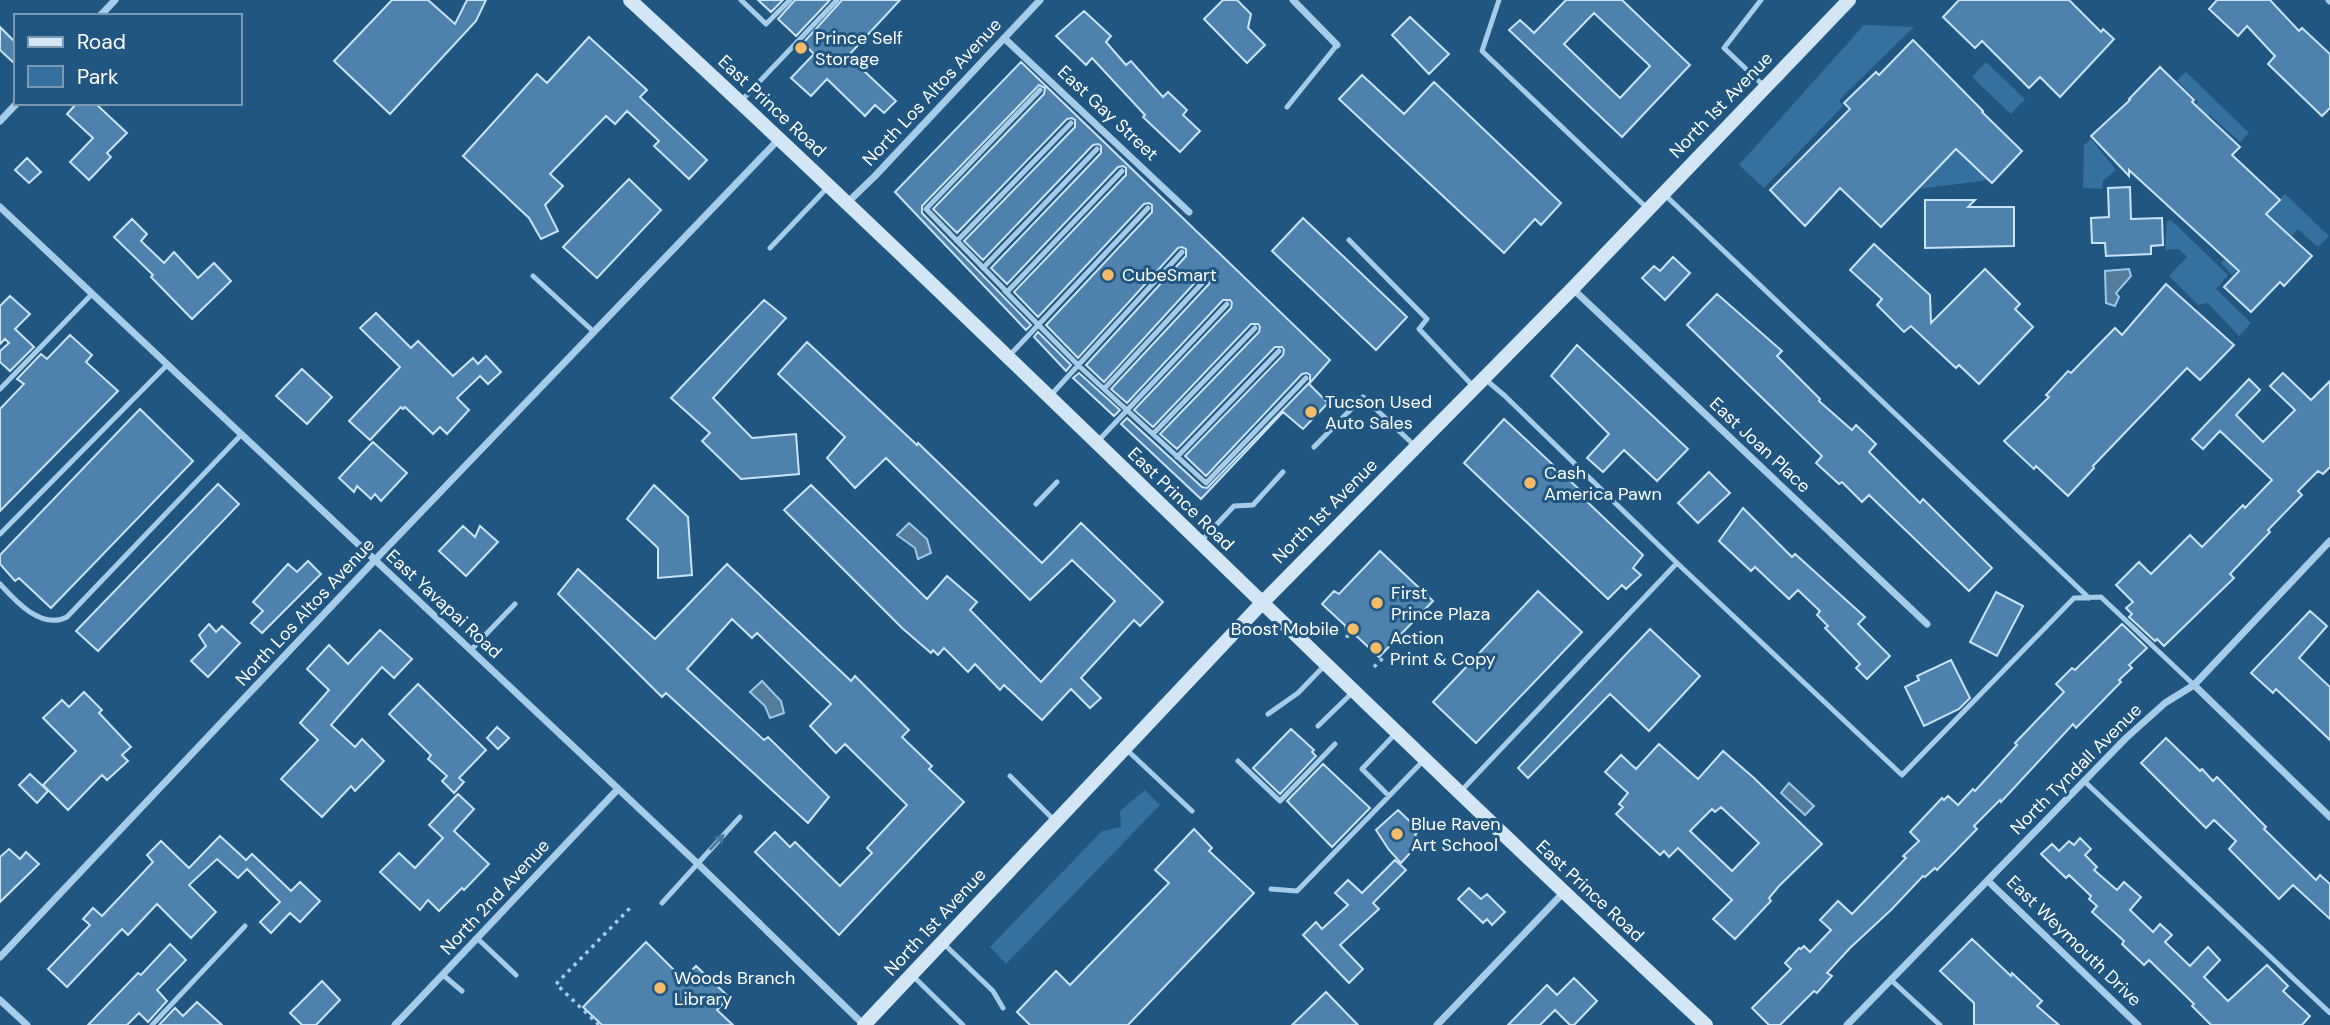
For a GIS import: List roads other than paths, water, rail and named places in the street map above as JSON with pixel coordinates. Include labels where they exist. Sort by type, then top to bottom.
[{"type":"main road","name":"East Prince Road","points":[[630,0],[780,138],[1261,604],[1563,893],[1706,1025]]},
{"type":"main road","name":"North 1st Avenue","points":[[864,1025],[1261,604],[1573,288],[1849,0]]},
{"type":"street","points":[[102,14],[115,0]]},
{"type":"street","name":"North Los Altos Avenue","points":[[846,204],[1040,0]]},
{"type":"street","points":[[1293,0],[1337,45]]},
{"type":"street","name":"East Gay Street","points":[[1004,38],[1189,212]]},
{"type":"street","points":[[0,121],[14,105]]},
{"type":"street","name":"North Los Altos Avenue","points":[[0,957],[374,561],[780,138]]},
{"type":"street","name":"East Yavapai Road","points":[[0,207],[697,863],[864,1025]]},
{"type":"street","name":"East Joan Place","points":[[1573,288],[1927,624]]},
{"type":"street","name":"North Tyndall Avenue","points":[[1847,1025],[2126,738],[2165,703],[2194,685],[2330,541]]},
{"type":"street","points":[[2194,685],[2330,817]]},
{"type":"street","name":"North 2nd Avenue","points":[[398,1024],[618,789]]},
{"type":"street","name":"East Weymouth Drive","points":[[1988,881],[2138,1025]]},
{"type":"street","points":[[1437,1025],[1563,893]]},
{"type":"street","points":[[0,1000],[27,1025]]},
{"type":"lane","points":[[741,0],[766,24],[790,0]]},
{"type":"lane","points":[[740,102],[836,0]]},
{"type":"lane","points":[[1499,0],[1482,51],[1648,209]]},
{"type":"lane","points":[[1761,0],[1724,48],[1765,87]]},
{"type":"lane","points":[[1286,107],[1337,45]]},
{"type":"lane","points":[[1040,90],[926,209],[1078,365],[1206,483],[1306,378]]},
{"type":"lane","points":[[957,241],[1071,122]]},
{"type":"lane","points":[[983,268],[1097,149]]},
{"type":"lane","points":[[1005,291],[1007,292],[1122,171]]},
{"type":"lane","points":[[770,247],[829,186]]},
{"type":"lane","points":[[1663,193],[2089,598]]},
{"type":"lane","points":[[1007,358],[1148,208]]},
{"type":"lane","points":[[1349,240],[1427,319],[1419,329],[1479,383],[1505,396],[1902,775],[2074,598],[2101,597],[2194,685]]},
{"type":"lane","points":[[1048,398],[1182,252]]},
{"type":"lane","points":[[533,276],[594,332]]},
{"type":"lane","points":[[1104,389],[1205,280]]},
{"type":"lane","points":[[0,389],[92,294]]},
{"type":"lane","points":[[1096,444],[1227,304]]},
{"type":"lane","points":[[1153,434],[1255,328]]},
{"type":"lane","points":[[1177,457],[1279,351]]},
{"type":"lane","points":[[0,534],[167,365]]},
{"type":"lane","points":[[1314,447],[1363,397],[1416,447]]},
{"type":"lane","points":[[0,584],[41,619],[59,621],[67,617],[241,435]]},
{"type":"lane","points":[[1199,544],[1234,506],[1253,505],[1283,472]]},
{"type":"lane","points":[[1036,504],[1058,482]]},
{"type":"lane","points":[[1459,793],[1677,563]]},
{"type":"lane","points":[[471,650],[516,604]]},
{"type":"lane","points":[[1268,714],[1298,693],[1325,665]]},
{"type":"lane","points":[[1318,726],[1353,692]]},
{"type":"lane","points":[[1389,796],[1362,769],[1396,733]]},
{"type":"lane","points":[[1238,761],[1280,801],[1335,744]]},
{"type":"lane","points":[[1125,748],[1192,811]]},
{"type":"lane","points":[[1271,889],[1297,891],[1424,760]]},
{"type":"lane","points":[[1010,776],[1056,822]]},
{"type":"lane","points":[[2084,781],[2330,1013]]},
{"type":"lane","points":[[662,903],[740,817]]},
{"type":"lane","points":[[152,1025],[245,926]]},
{"type":"lane","points":[[478,939],[516,975]]},
{"type":"lane","points":[[942,942],[993,991],[1003,1008]]},
{"type":"lane","points":[[443,975],[462,992]]},
{"type":"lane","points":[[912,975],[963,1025]]},
{"type":"lane","points":[[1891,980],[1940,1025]]},
{"type":"place","name":"Prince Self Storage","points":[[801,48]]},
{"type":"place","name":"CubeSmart","points":[[1108,275]]},
{"type":"place","name":"Tucson Used Auto Sales","points":[[1311,412]]},
{"type":"place","name":"Cash America Pawn","points":[[1530,483]]},
{"type":"place","name":"First Prince Plaza","points":[[1377,603]]},
{"type":"place","name":"Boost Mobile","points":[[1353,629]]},
{"type":"place","name":"Action Print & Copy","points":[[1376,648]]},
{"type":"place","name":"Blue Raven Art School","points":[[1397,834]]},
{"type":"place","name":"Woods Branch Library","points":[[660,988]]}]
